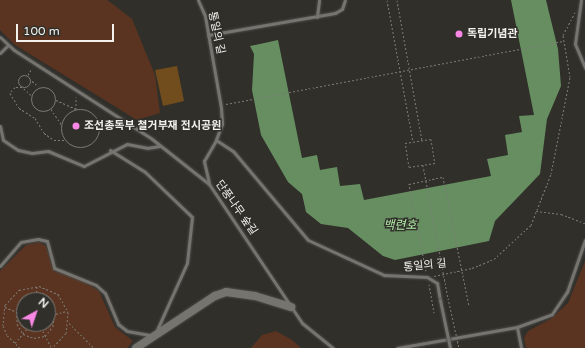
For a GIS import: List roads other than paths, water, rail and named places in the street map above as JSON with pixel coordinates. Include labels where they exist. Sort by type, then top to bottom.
[{"type":"street","points":[[136,348],[154,334],[226,292],[291,307]]},
{"type":"lane","name":"통일의 길","points":[[198,0],[208,35],[220,105],[222,124],[216,140],[233,151],[308,240],[384,275],[427,276],[437,283],[450,348]]},
{"type":"lane","points":[[317,17],[319,0]]},
{"type":"lane","points":[[208,35],[335,13],[342,9],[346,0]]},
{"type":"lane","points":[[581,0],[578,11],[575,44],[585,68]]},
{"type":"lane","name":"단풍나무 숲길","points":[[0,36],[8,45],[131,125],[209,184],[291,307],[309,330],[333,348]]},
{"type":"lane","points":[[0,54],[8,45]]},
{"type":"lane","points":[[0,126],[3,140],[18,150],[32,153],[48,151],[84,166],[97,162],[110,150],[127,144],[147,148],[160,146]]},
{"type":"lane","points":[[209,184],[204,161],[216,140]]},
{"type":"lane","points":[[0,266],[21,242],[38,239],[47,242],[54,268],[96,285],[105,293],[118,324],[127,331],[154,334],[187,263],[194,224],[175,198],[144,171],[110,150]]},
{"type":"lane","points":[[397,348],[418,346],[517,327],[541,320],[560,305],[585,240]]},
{"type":"lane","points":[[517,327],[521,348]]},
{"type":"water","name":"백련호","points":[[511,0],[546,0],[558,49],[561,86],[547,119],[540,174],[495,221],[489,241],[395,260],[383,256],[348,228],[321,224],[306,212],[302,194],[288,182],[261,135],[252,90],[254,54],[250,46],[278,40],[302,158],[317,155],[320,170],[337,167],[340,186],[360,184],[364,200],[491,176],[487,159],[508,155],[505,135],[522,132],[519,116],[534,115]]},
{"type":"place","name":"독립기념관","points":[[459,34]]},
{"type":"place","name":"조선총독부 철거부재 전시공원","points":[[76,126]]}]
